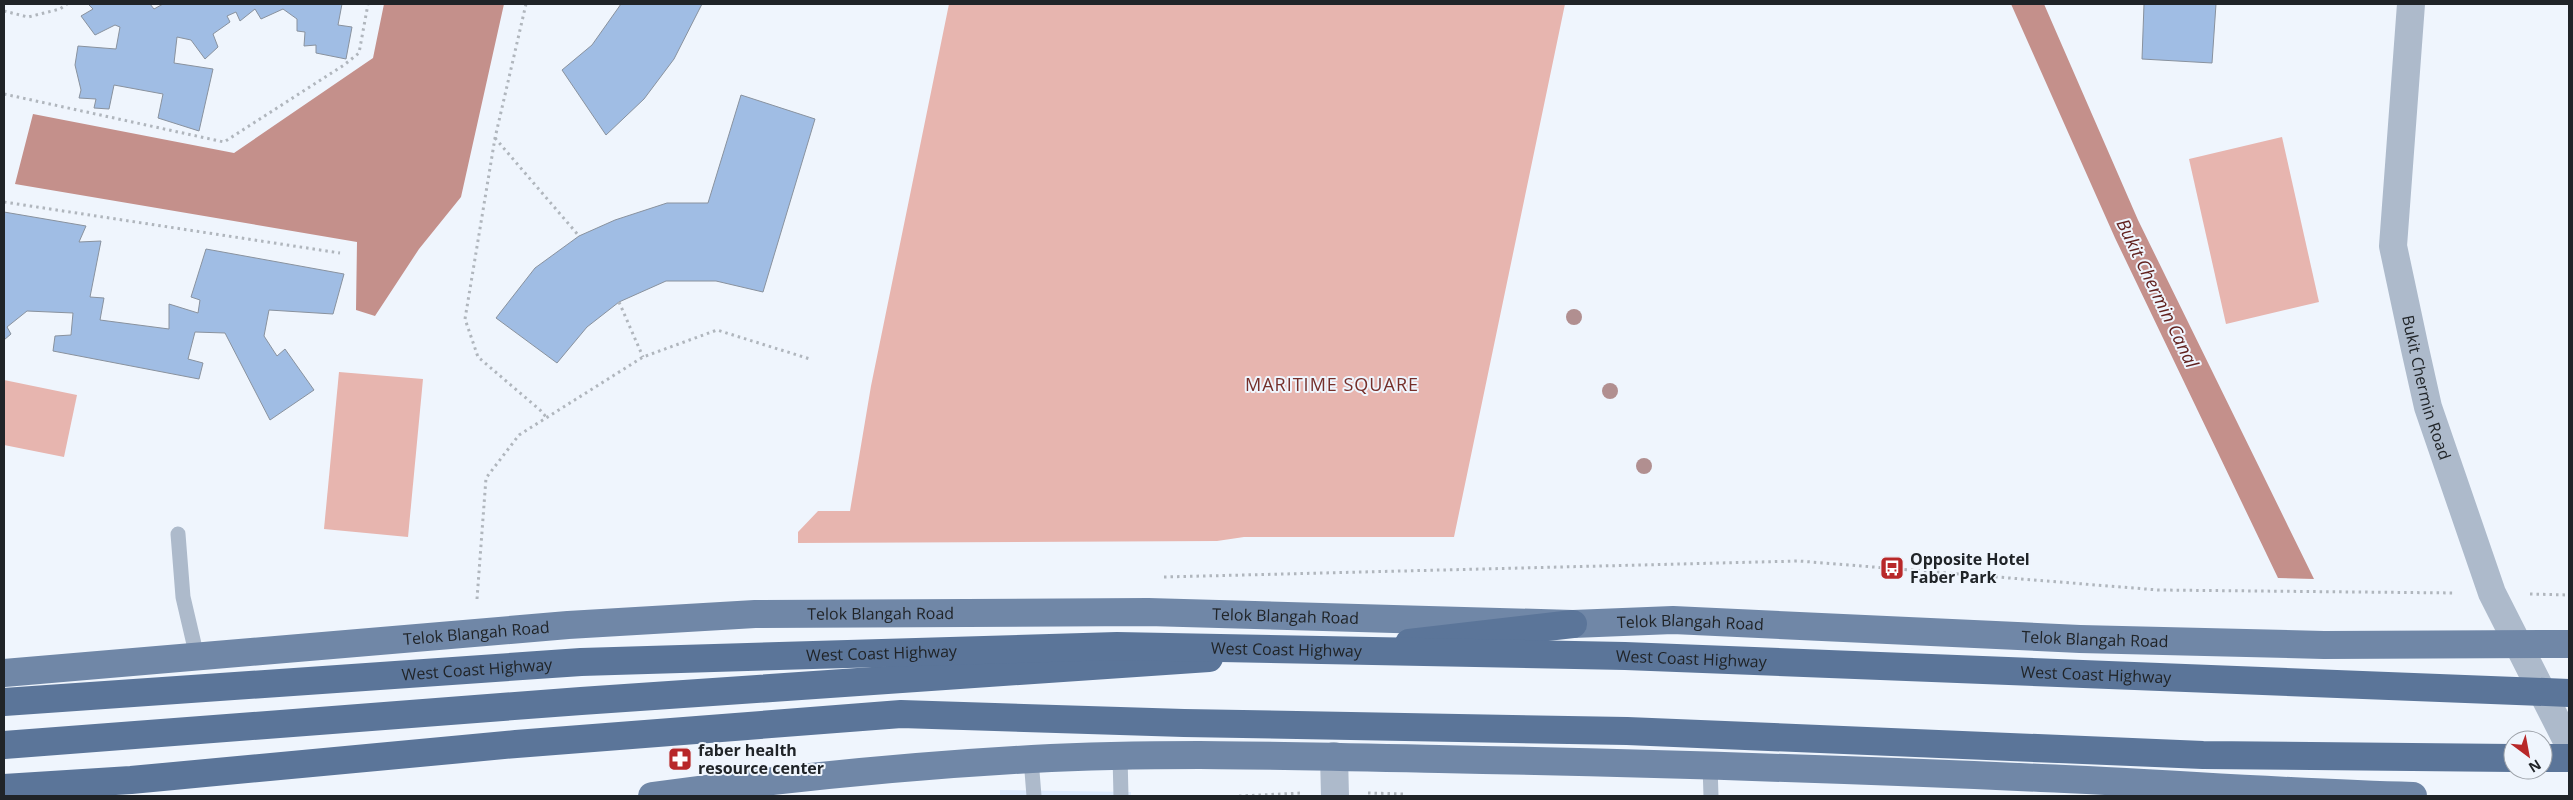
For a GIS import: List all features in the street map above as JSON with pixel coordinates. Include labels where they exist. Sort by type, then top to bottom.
[{"type":"highway","points":[[16,744],[581,701],[1379,646],[1573,624]]},
{"type":"highway","name":"West Coast Highway","points":[[4,702],[581,662],[1117,646],[1625,656],[2569,693]]},
{"type":"highway","points":[[4,788],[131,780],[516,744],[901,714],[1184,723],[1627,731],[2202,755],[2503,758]]},
{"type":"highway","points":[[2553,758],[2569,758]]},
{"type":"main road","name":"Telok Blangah Road","points":[[4,673],[568,625],[755,614],[1148,612],[1573,624],[1673,620],[2080,639],[2324,645],[2569,644]]},
{"type":"main road","points":[[652,796],[700,793],[830,774],[1031,759],[1120,756],[1334,756],[1710,766],[2100,789],[2413,796]]},
{"type":"street","name":"Bukit Chermin Road","points":[[2411,4],[2394,246],[2428,407],[2492,594],[2554,712],[2569,745]]},
{"type":"street","points":[[1334,756],[1335,794]]},
{"type":"lane","points":[[178,534],[184,597],[197,657]]},
{"type":"lane","points":[[1120,756],[1121,796]]},
{"type":"lane","points":[[1031,759],[1034,796]]},
{"type":"lane","points":[[1710,766],[1711,796]]},
{"type":"path","points":[[4,11],[28,17],[60,9],[66,4]]},
{"type":"path","points":[[4,95],[224,142],[344,65],[359,53],[368,4]]},
{"type":"path","points":[[526,4],[495,138],[465,319],[478,357],[547,418]]},
{"type":"path","points":[[495,138],[579,236]]},
{"type":"path","points":[[4,202],[340,253]]},
{"type":"path","points":[[619,302],[643,357]]},
{"type":"path","points":[[476,605],[486,478],[519,435],[643,357],[717,330],[810,359]]},
{"type":"path","points":[[1239,796],[1408,794]]},
{"type":"shaded area","points":[[949,4],[1565,4],[1454,537],[1244,537],[1217,541],[798,543],[798,532],[818,511],[850,511],[871,386]]},
{"type":"shaded area","points":[[2282,137],[2319,302],[2226,324],[2189,159]]},
{"type":"shaded area","points":[[339,372],[423,379],[408,537],[324,529]]},
{"type":"shaded area","points":[[4,380],[77,395],[64,457],[4,445]]},
{"type":"shaded area","points":[[1000,790],[1131,792],[1131,796],[1000,796]]},
{"type":"water","points":[[384,4],[504,4],[461,197],[419,249],[375,316],[356,310],[357,242],[15,184],[33,114],[234,153],[373,58]]},
{"type":"water","name":"Bukit Chermin Canal","points":[[2011,4],[2044,4],[2138,220],[2314,579],[2278,578],[2115,238]]},
{"type":"building","points":[[88,4],[150,4],[154,9],[163,4],[342,4],[338,25],[352,27],[346,59],[316,53],[316,45],[304,46],[305,32],[297,31],[297,19],[283,9],[261,19],[255,9],[240,21],[236,12],[227,16],[230,22],[213,34],[218,47],[205,59],[191,40],[177,37],[174,63],[213,69],[199,131],[158,118],[163,94],[114,85],[109,109],[94,108],[96,99],[79,98],[81,90],[75,65],[78,46],[116,49],[120,27],[115,25],[95,35],[81,16],[93,9]]},
{"type":"building","points":[[621,4],[702,4],[674,59],[644,99],[606,135],[562,70],[592,45]]},
{"type":"building","points":[[2144,4],[2216,4],[2212,63],[2142,59]]},
{"type":"building","points":[[741,95],[815,119],[763,292],[716,281],[666,281],[619,302],[587,327],[557,363],[496,318],[535,268],[579,236],[615,220],[667,203],[708,203]]},
{"type":"building","points":[[4,212],[86,226],[79,242],[101,241],[90,297],[104,298],[100,320],[169,329],[169,304],[198,313],[200,300],[191,297],[206,249],[344,274],[333,314],[269,310],[264,336],[277,356],[285,349],[314,390],[270,420],[225,333],[195,332],[188,359],[203,363],[199,379],[53,351],[55,336],[71,335],[73,313],[27,311],[7,327],[11,334],[4,340]]},
{"type":"place","name":"Opposite Hotel Faber Park","points":[[1892,568]]},
{"type":"place","name":"faber health resource center","points":[[680,759]]},
{"type":"district","name":"MARITIME SQUARE","points":[[1332,384]]}]
